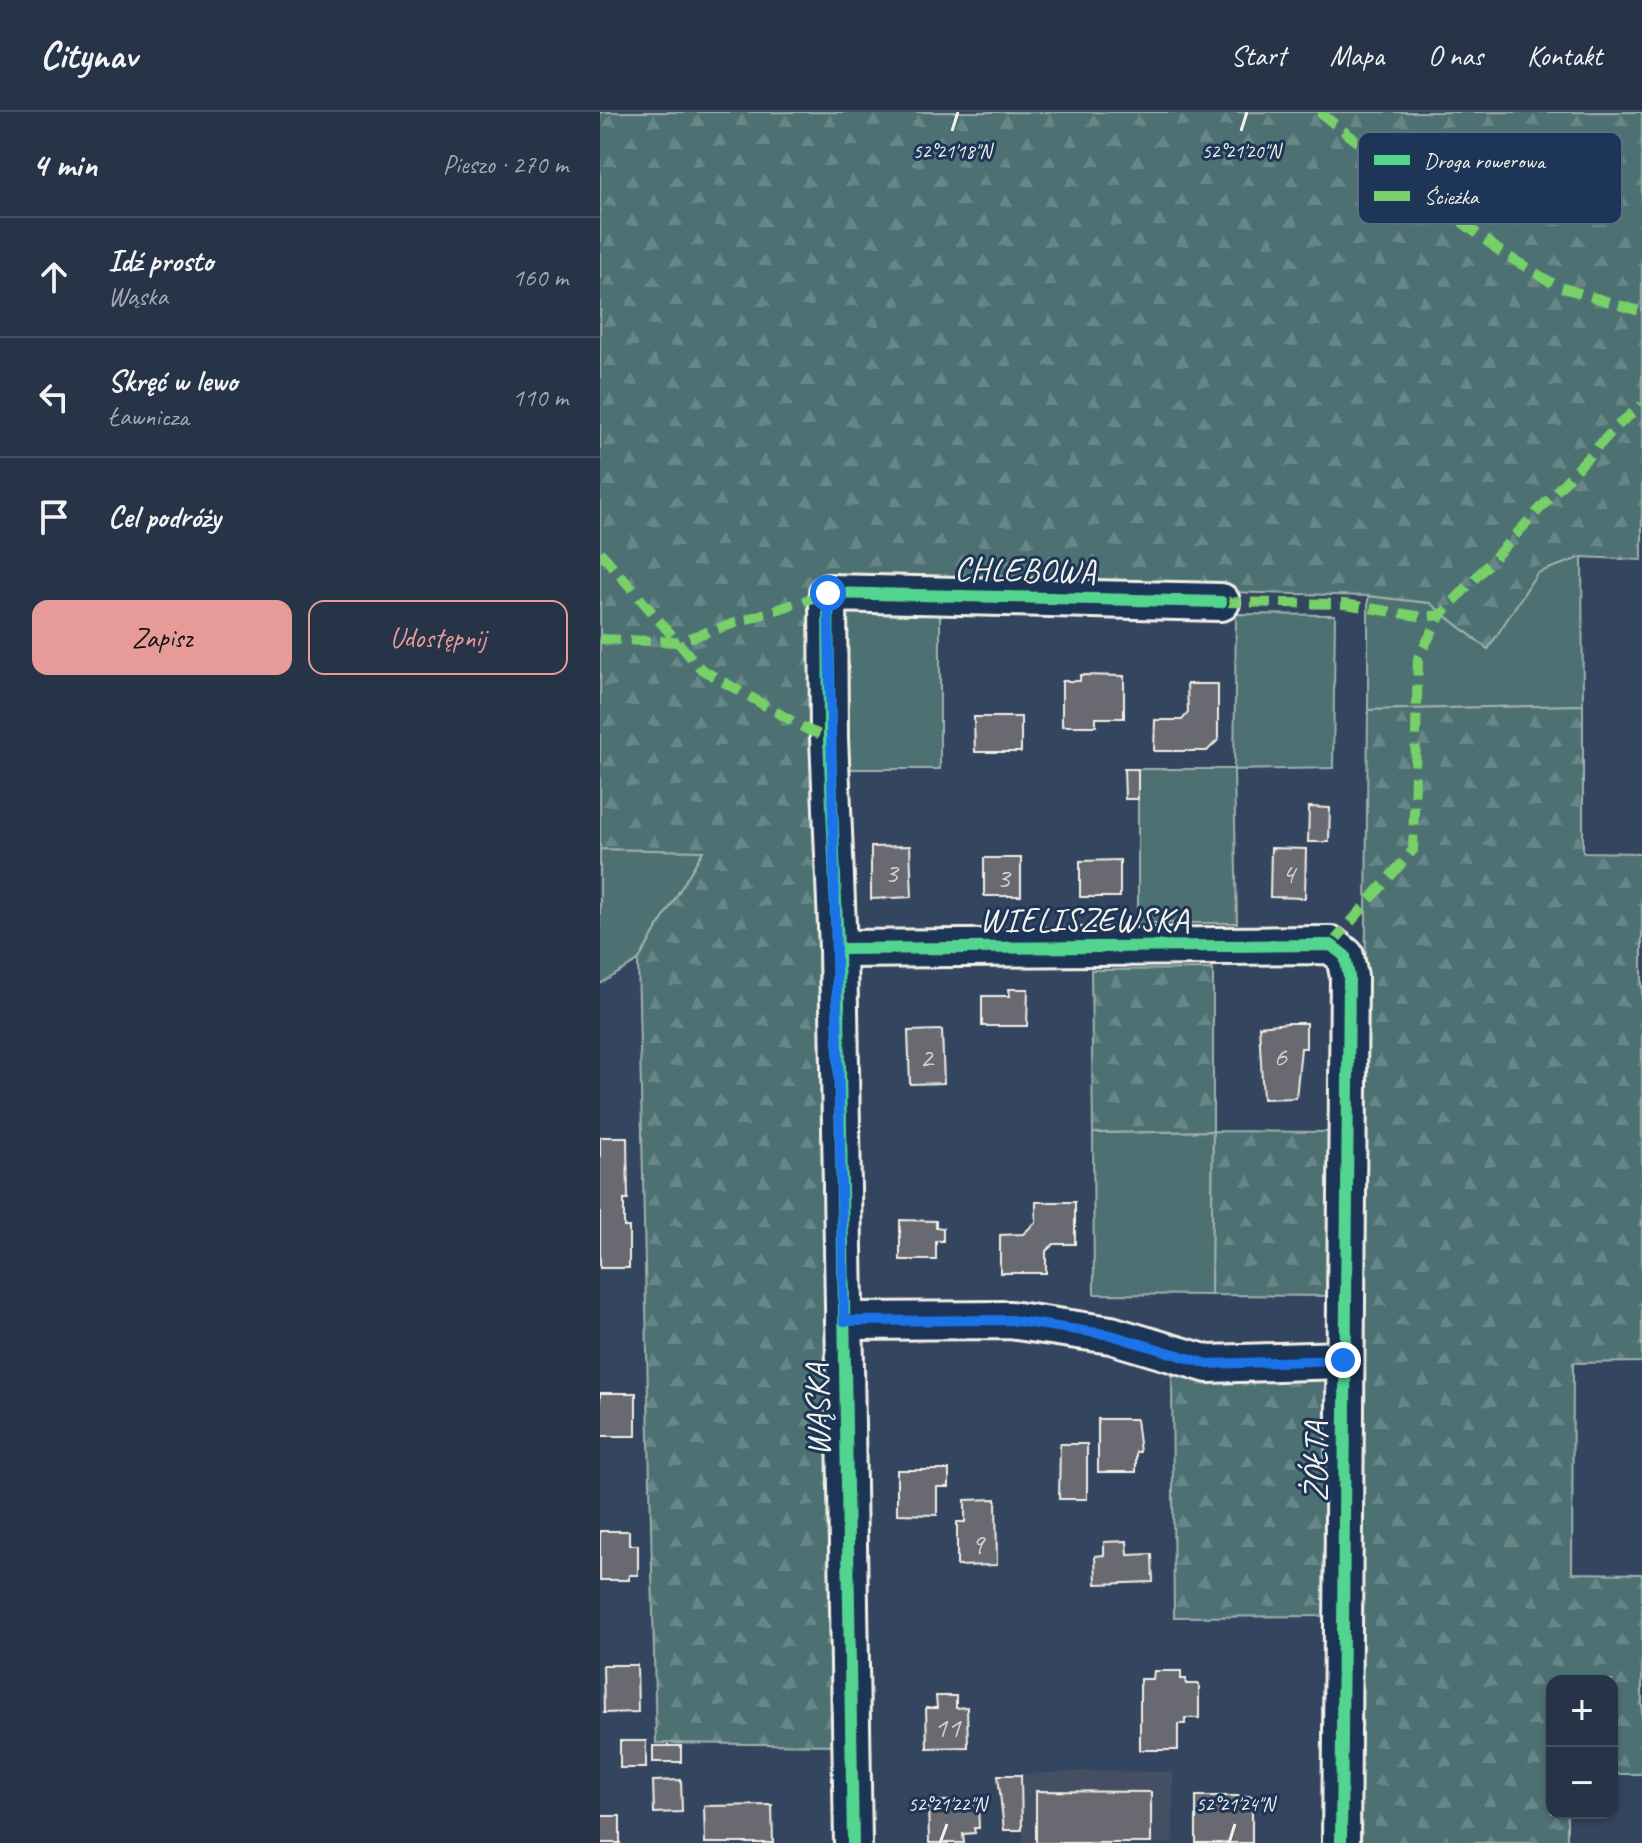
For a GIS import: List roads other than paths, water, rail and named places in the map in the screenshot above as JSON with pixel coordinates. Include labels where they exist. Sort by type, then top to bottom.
[{"type":"street","name":"CHLEBOWA","points":[[828,593],[1221,602]]},
{"type":"street","name":"WĄSKA","points":[[828,593],[829,738],[838,949],[853,1843]]},
{"type":"street","name":"WIELISZEWSKA","points":[[838,949],[1331,945]]},
{"type":"street","name":"ŻÓŁTA","points":[[1331,945],[1345,956],[1349,977],[1343,1360],[1341,1843]]},
{"type":"street","points":[[844,1321],[1010,1320],[1111,1335],[1208,1364],[1343,1360]]}]
